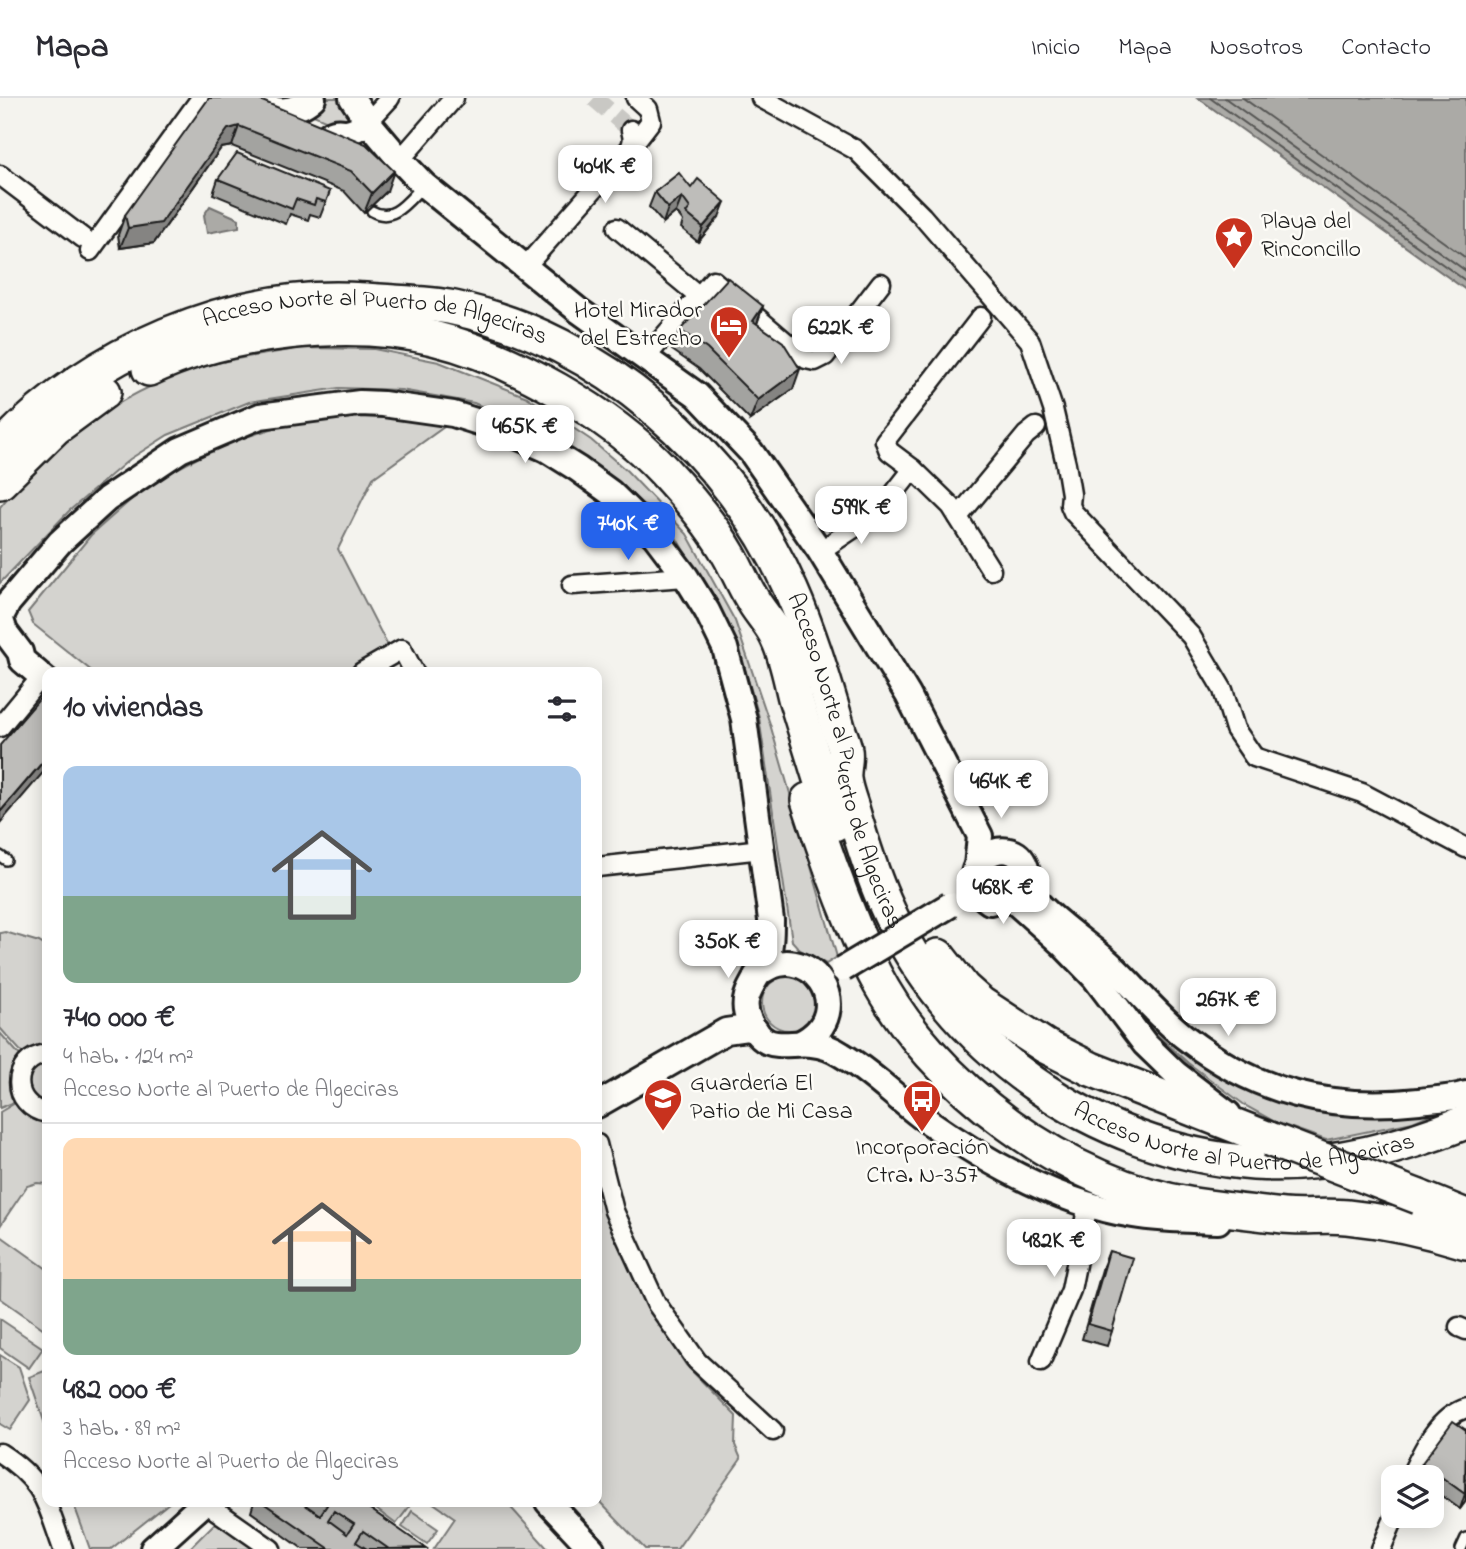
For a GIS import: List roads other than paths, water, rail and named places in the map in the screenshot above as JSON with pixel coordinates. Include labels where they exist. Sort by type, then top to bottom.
[{"type":"highway","name":"Acceso Norte al Puerto de Algeciras","points":[[0,449],[41,408],[81,379],[165,336],[253,308],[299,301],[351,299],[452,308],[513,326],[585,360],[660,412],[707,459],[746,510],[792,590],[814,650],[846,751],[844,781],[862,841],[886,904],[913,958],[943,999],[980,1041],[1017,1072],[1056,1098],[1104,1124],[1156,1145],[1253,1163],[1343,1158],[1396,1147],[1466,1122]]},
{"type":"highway","name":"Acceso Norte al Puerto de Algeciras","points":[[0,482],[34,445],[93,398],[170,358],[252,336],[302,331],[388,332],[433,338],[542,381],[584,405],[627,436],[663,470],[697,509],[728,554],[752,599],[778,637],[841,848],[866,912],[899,972],[970,1054],[1047,1116],[1149,1166],[1255,1184],[1297,1184],[1340,1181],[1418,1164],[1466,1146]]},
{"type":"highway","points":[[752,599],[757,637],[826,860],[874,973],[902,1018],[937,1061],[1003,1121],[1074,1165],[1132,1188],[1191,1204],[1285,1216],[1346,1217],[1396,1225],[1466,1242]]},
{"type":"highway","points":[[846,751],[858,772],[892,879],[909,912],[929,945],[963,988],[981,1004],[1045,1046],[1091,1069],[1466,1216]]},
{"type":"street","points":[[0,175],[87,244],[201,98]]},
{"type":"street","points":[[250,98],[266,108],[330,134],[335,139],[390,163],[400,160],[454,98]]},
{"type":"street","points":[[276,111],[298,108],[313,98]]},
{"type":"street","points":[[352,98],[400,160],[424,185],[578,310],[698,395],[751,452],[820,551],[908,695],[980,836],[975,870],[977,890],[1010,894],[1095,978],[1145,1044],[1176,1074],[1223,1111],[1269,1139]]},
{"type":"street","points":[[330,134],[336,130],[353,130],[369,122],[390,98]]},
{"type":"street","points":[[525,267],[631,139],[651,121],[648,109],[636,98]]},
{"type":"street","points":[[761,98],[856,150],[922,216],[1030,341],[1053,409],[1066,464],[1073,512],[1191,636],[1223,690],[1235,729],[1254,757],[1362,793],[1466,848]]},
{"type":"street","points":[[617,228],[699,296]]},
{"type":"street","points":[[646,357],[713,280],[806,359],[816,361],[821,359],[881,283]]},
{"type":"street","points":[[981,317],[886,437],[885,444],[889,451],[943,497],[991,570]]},
{"type":"street","points":[[42,675],[4,638],[8,603],[60,542],[107,499],[180,450],[260,416],[360,402],[453,414],[501,429],[546,449],[578,469],[632,512],[655,536],[686,577],[725,648],[744,719],[771,920],[771,942],[766,960],[751,984],[746,1004],[748,1019],[756,1031]]},
{"type":"street","points":[[958,517],[1026,435],[1037,427]]},
{"type":"street","points":[[820,551],[881,510],[913,469]]},
{"type":"street","points":[[572,585],[686,577]]},
{"type":"street","points":[[370,667],[401,649],[411,667]]},
{"type":"street","points":[[0,727],[42,681]]},
{"type":"street","points":[[980,836],[1019,857],[1027,870],[1010,894]]},
{"type":"street","points":[[602,866],[762,849]]},
{"type":"street","points":[[756,976],[773,965],[792,963],[832,975],[954,902],[988,854],[1004,850]]},
{"type":"street","points":[[954,902],[1010,894],[1028,888],[1037,903],[1110,963],[1163,1020],[1245,1076],[1284,1091],[1342,1104],[1398,1102],[1466,1094]]},
{"type":"street","points":[[602,1102],[726,1031],[747,1028],[772,1043],[791,1046],[801,1043],[818,1032],[827,1015],[832,975]]},
{"type":"street","points":[[726,1031],[746,1004]]},
{"type":"street","points":[[801,1043],[824,1046],[844,1056],[923,1117],[998,1165],[1088,1204],[1131,1215],[1174,1220],[1269,1222],[1285,1216]]},
{"type":"street","points":[[42,1055],[28,1062],[22,1070],[19,1090],[23,1099],[37,1111],[42,1112]]},
{"type":"street","points":[[602,1164],[614,1211],[656,1303],[696,1361],[773,1431]]},
{"type":"street","points":[[1041,1361],[1071,1290],[1088,1204]]},
{"type":"street","points":[[1416,1465],[1447,1418],[1466,1408]]},
{"type":"street","points":[[0,1453],[24,1471],[42,1493]]},
{"type":"street","points":[[47,1507],[63,1549]]},
{"type":"street","points":[[153,1549],[199,1507]]},
{"type":"street","points":[[211,1507],[271,1549]]},
{"type":"street","points":[[553,1507],[592,1549]]},
{"type":"street","points":[[1381,1549],[1390,1528]]},
{"type":"lane","points":[[372,211],[384,216],[397,212],[424,185]]},
{"type":"lane","points":[[1461,1549],[1466,1538]]},
{"type":"water","points":[[1198,98],[1466,98],[1466,290]]},
{"type":"water","points":[[210,206],[239,219],[239,227],[207,233],[204,215]]},
{"type":"tunnel","points":[[594,98],[631,130]]},
{"type":"place","name":"Playa del Rinconcillo","points":[[1234,270]]},
{"type":"place","name":"Hotel Mirador del Estrecho","points":[[729,359]]},
{"type":"place","name":"Guardería El Patio de Mi Casa","points":[[663,1132]]},
{"type":"place","name":"Incorporación Ctra. N-357","points":[[922,1133]]}]
